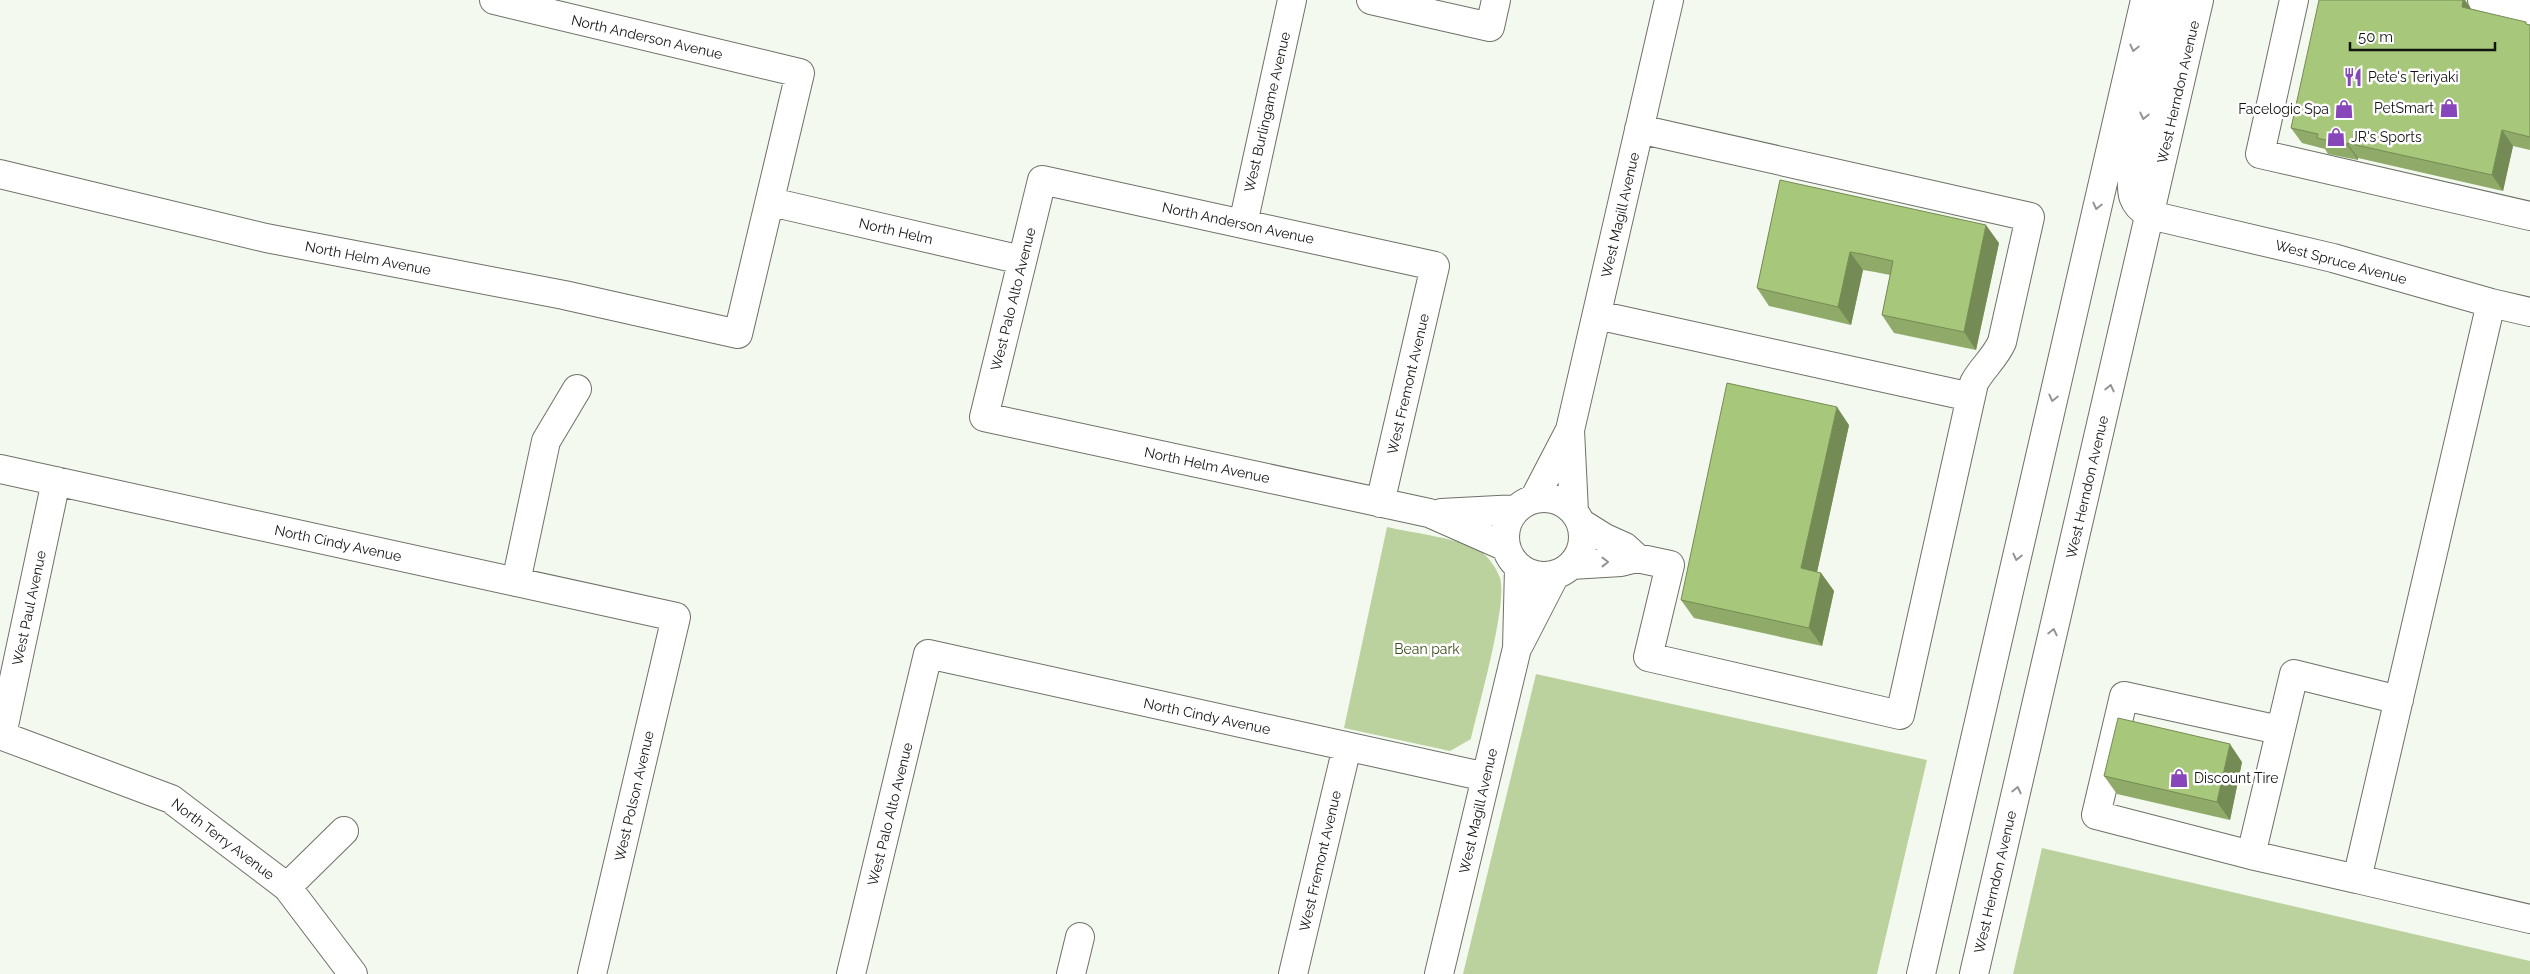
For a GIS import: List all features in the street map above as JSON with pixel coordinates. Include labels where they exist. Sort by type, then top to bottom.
[{"type":"street","name":"North Anderson Avenue","points":[[494,0],[565,9],[800,73],[771,202]]},
{"type":"street","name":"West Burlingame Avenue","points":[[1243,224],[1292,0]]},
{"type":"street","points":[[1371,0],[1490,27],[1496,0]]},
{"type":"street","name":"West Magill Avenue","points":[[1526,504],[1570,430],[1669,0]]},
{"type":"street","points":[[1921,974],[2145,0]]},
{"type":"street","points":[[2150,215],[2138,208],[2134,200],[2131,188],[2132,172],[2171,0]]},
{"type":"street","name":"West Herndon Avenue","points":[[1974,974],[2199,0]]},
{"type":"street","points":[[2294,0],[2260,154],[2530,216]]},
{"type":"street","points":[[2482,0],[2530,11]]},
{"type":"street","points":[[1637,558],[1625,547],[1605,538],[1578,518],[1563,503],[1549,498],[1526,504],[1509,520],[1505,533],[1512,558],[1536,576],[1637,558],[1670,565],[1648,657],[1900,715],[1971,397],[1980,373],[1996,357],[2002,342],[2030,216],[1639,129]]},
{"type":"street","name":"North Helm Avenue","points":[[0,174],[266,238],[564,295],[738,334],[771,202]]},
{"type":"street","name":"North Anderson Avenue","points":[[1042,180],[1435,266]]},
{"type":"street","name":"West Palo Alto Avenue","points":[[984,417],[1042,180]]},
{"type":"street","name":"North Helm","points":[[771,202],[1022,260]]},
{"type":"street","name":"West Spruce Avenue","points":[[2150,215],[2333,258],[2490,303],[2530,312]]},
{"type":"street","name":"West Fremont Avenue","points":[[1380,503],[1435,266]]},
{"type":"street","points":[[2357,879],[2490,303]]},
{"type":"street","points":[[1597,315],[1971,397]]},
{"type":"street","points":[[516,582],[546,441],[576,389]]},
{"type":"street","name":"North Helm Avenue","points":[[984,417],[1429,513],[1485,512],[1526,504]]},
{"type":"street","name":"West Magill Avenue","points":[[1570,430],[1578,518]]},
{"type":"street","name":"North Cindy Avenue","points":[[0,469],[676,617]]},
{"type":"street","name":"West Paul Avenue","points":[[1,735],[56,482]]},
{"type":"street","name":"North Helm Avenue","points":[[1429,513],[1512,558]]},
{"type":"street","points":[[1563,570],[1582,550],[1578,518]]},
{"type":"street","name":"West Magill Avenue","points":[[1439,974],[1517,648],[1512,558]]},
{"type":"street","name":"West Magill Avenue","points":[[1517,648],[1563,570]]},
{"type":"street","name":"West Polson Avenue","points":[[592,974],[676,617]]},
{"type":"street","name":"West Palo Alto Avenue","points":[[851,974],[928,654]]},
{"type":"street","name":"North Cindy Avenue","points":[[928,654],[1486,777]]},
{"type":"street","points":[[2251,855],[2279,730],[2294,674],[2399,700]]},
{"type":"street","points":[[2279,730],[2124,696],[2096,815],[2251,855],[2530,919]]},
{"type":"street","name":"North Terry Avenue","points":[[1,735],[171,799],[286,887],[352,974]]},
{"type":"street","name":"West Fremont Avenue","points":[[1293,974],[1347,747]]},
{"type":"street","points":[[286,887],[344,831]]},
{"type":"street","points":[[1071,974],[1080,937]]},
{"type":"green space","name":"Bean park","points":[[1387,527],[1449,539],[1472,546],[1486,556],[1500,578],[1500,610],[1471,739],[1450,751],[1344,728]]},
{"type":"green space","points":[[1536,674],[1927,760],[1877,974],[1463,974]]},
{"type":"green space","points":[[2042,848],[2530,961],[2530,974],[2013,974]]},
{"type":"building","name":"PetSmart","points":[[2319,0],[2463,0],[2462,7],[2526,22],[2526,24],[2530,25],[2530,137],[2502,130],[2492,175],[2317,138],[2318,134],[2291,128]]},
{"type":"building","points":[[1780,180],[1986,225],[1964,332],[1882,315],[1893,261],[1862,254],[1850,252],[1838,307],[1757,288]]},
{"type":"building","points":[[1727,383],[1837,407],[1801,568],[1821,573],[1809,628],[1681,600]]},
{"type":"building","name":"Discount Tire","points":[[2118,718],[2230,744],[2217,802],[2104,776]]},
{"type":"place","name":"Pete's Teriyaki","points":[[2353,77]]},
{"type":"place","name":"PetSmart","points":[[2449,108]]},
{"type":"place","name":"Facelogic Spa","points":[[2344,109]]},
{"type":"place","name":"JR's Sports","points":[[2336,137]]},
{"type":"place","name":"Discount Tire","points":[[2179,778]]}]
